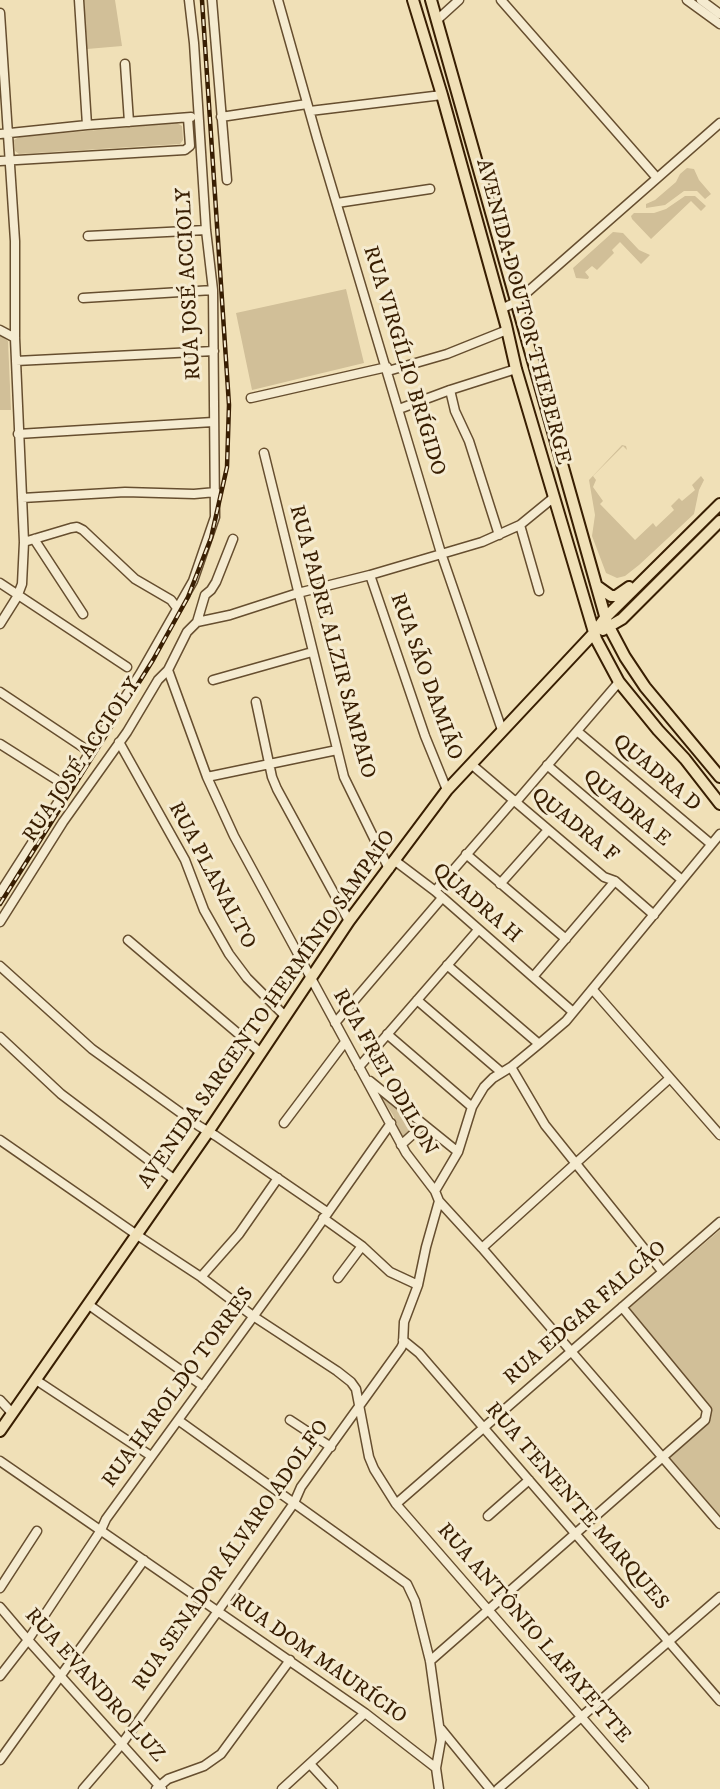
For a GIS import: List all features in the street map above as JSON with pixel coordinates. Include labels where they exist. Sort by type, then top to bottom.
[{"type":"main road","name":"AVENIDA DOUTOR THEBERGE","points":[[412,0],[441,92],[516,369],[594,633],[619,682],[720,804]]},
{"type":"main road","name":"AVENIDA DOUTOR THEBERGE","points":[[431,0],[607,623],[625,657],[645,687],[720,777]]},
{"type":"main road","points":[[441,92],[455,85]]},
{"type":"main road","points":[[530,418],[539,420],[546,413]]},
{"type":"main road","name":"AVENIDA SARGENTO HERMÍNIO SAMPAIO","points":[[0,1431],[208,1132],[349,921],[447,790],[594,633],[607,623],[658,566],[720,504]]},
{"type":"main road","name":"AVENIDA SARGENTO HERMÍNIO SAMPAIO","points":[[607,623],[622,619],[720,521]]},
{"type":"main road","points":[[596,584],[603,592],[616,596],[658,566]]},
{"type":"street","points":[[79,0],[87,125]]},
{"type":"street","name":"RUA JOSÉ ACCIOLY","points":[[0,893],[140,674],[178,602],[193,581],[212,529],[216,492],[213,422],[213,290],[206,230],[202,147],[189,0]]},
{"type":"street","points":[[212,0],[227,180]]},
{"type":"street","name":"RUA VIRGÍLIO BRÍGIDO","points":[[278,0],[441,554],[502,730]]},
{"type":"street","points":[[437,20],[459,0]]},
{"type":"street","points":[[501,0],[657,178]]},
{"type":"street","points":[[687,0],[720,24]]},
{"type":"street","points":[[700,0],[720,14]]},
{"type":"street","points":[[0,13],[4,134],[10,160],[15,241],[15,338],[24,542],[22,584],[0,624]]},
{"type":"street","points":[[125,64],[129,122]]},
{"type":"street","points":[[221,117],[441,92]]},
{"type":"street","points":[[4,134],[198,116]]},
{"type":"street","points":[[0,160],[185,150],[190,146],[188,118]]},
{"type":"street","points":[[501,309],[516,302],[720,123]]},
{"type":"street","points":[[337,203],[430,189]]},
{"type":"street","points":[[88,236],[206,230]]},
{"type":"street","points":[[83,298],[213,290]]},
{"type":"street","points":[[0,330],[15,338]]},
{"type":"street","points":[[251,398],[447,354],[507,330]]},
{"type":"street","points":[[16,361],[214,351]]},
{"type":"street","points":[[399,409],[516,369]]},
{"type":"street","points":[[450,390],[455,411],[469,441],[499,535]]},
{"type":"street","points":[[18,434],[213,422]]},
{"type":"street","name":"RUA PADRE ALZIR SAMPAIO","points":[[264,453],[344,777],[391,864]]},
{"type":"street","points":[[22,498],[125,492],[194,494],[216,492]]},
{"type":"street","points":[[197,621],[230,615],[499,535],[520,525],[553,498]]},
{"type":"street","points":[[520,525],[539,591]]},
{"type":"street","points":[[24,542],[77,527],[135,579],[178,602]]},
{"type":"street","points":[[34,539],[83,614]]},
{"type":"street","name":"RUA JOSÉ ACCIOLY","points":[[0,922],[63,822],[119,742],[158,680],[168,670],[187,632],[197,621],[205,595],[216,582],[233,539]]},
{"type":"street","name":"RUA SÃO DAMIÃO","points":[[369,575],[421,726],[447,790]]},
{"type":"street","points":[[0,584],[127,667]]},
{"type":"street","points":[[213,680],[312,652]]},
{"type":"street","name":"RUA FREI ODILON","points":[[168,670],[207,777],[234,836],[401,1145],[435,1191],[439,1201],[720,1524]]},
{"type":"street","points":[[335,1023],[438,894],[466,854],[619,682]]},
{"type":"street","points":[[0,692],[90,752]]},
{"type":"street","points":[[256,702],[277,789],[349,921]]},
{"type":"street","name":"QUADRA D","points":[[577,730],[711,844]]},
{"type":"street","name":"RUA PLANALTO","points":[[119,742],[185,860],[204,910],[229,954],[247,978],[285,1016]]},
{"type":"street","points":[[0,744],[68,787]]},
{"type":"street","points":[[207,777],[337,750]]},
{"type":"street","name":"QUADRA F","points":[[471,764],[604,877],[615,881],[654,915]]},
{"type":"street","name":"QUADRA E","points":[[547,765],[682,880]]},
{"type":"street","points":[[500,884],[548,830]]},
{"type":"street","points":[[435,1191],[458,1152],[472,1107],[484,1087],[566,1021],[720,834]]},
{"type":"street","name":"QUADRA H","points":[[466,854],[566,939]]},
{"type":"street","name":"QUADRA H","points":[[391,864],[438,894],[573,1012]]},
{"type":"street","points":[[533,977],[615,881]]},
{"type":"street","points":[[359,1067],[478,930]]},
{"type":"street","points":[[128,940],[261,1053]]},
{"type":"street","points":[[447,964],[539,1044]]},
{"type":"street","points":[[0,966],[92,1049],[208,1132],[278,1178],[362,1246],[390,1272],[418,1286]]},
{"type":"street","points":[[593,990],[720,1134]]},
{"type":"street","points":[[417,1000],[501,1072]]},
{"type":"street","points":[[387,1034],[472,1107]]},
{"type":"street","points":[[0,1037],[61,1094],[175,1180]]},
{"type":"street","points":[[284,1123],[345,1042]]},
{"type":"street","points":[[511,1067],[540,1117],[574,1163],[662,1271]]},
{"type":"street","points":[[365,1077],[458,1152]]},
{"type":"street","points":[[482,1248],[670,1078]]},
{"type":"street","name":"RUA HAROLDO TORRES","points":[[0,1676],[28,1640],[101,1530],[105,1520],[391,1124]]},
{"type":"street","points":[[401,1145],[423,1125]]},
{"type":"street","name":"RUA ANTÔNIO LAFAYETTE","points":[[0,1140],[351,1382],[356,1389],[369,1457],[396,1504],[582,1717],[640,1788]]},
{"type":"street","points":[[201,1277],[238,1233],[278,1178]]},
{"type":"street","name":"RUA SENADOR ÁLVARO ADOLFO","points":[[83,1789],[121,1745],[218,1611],[294,1503],[301,1487],[401,1348],[404,1322],[418,1286],[439,1201]]},
{"type":"street","name":"RUA EDGAR FALCÃO","points":[[396,1504],[720,1222]]},
{"type":"street","points":[[338,1278],[362,1246]]},
{"type":"street","points":[[89,1305],[203,1386]]},
{"type":"street","points":[[430,1661],[705,1420],[707,1410],[622,1307]]},
{"type":"street","name":"RUA TENENTE MARQUES","points":[[403,1340],[419,1353],[720,1701]]},
{"type":"street","points":[[36,1380],[151,1456]]},
{"type":"street","points":[[0,1400],[12,1413]]},
{"type":"street","points":[[178,1420],[403,1579],[411,1590],[430,1661],[440,1728],[441,1740],[436,1768],[438,1789]]},
{"type":"street","points":[[290,1420],[331,1446]]},
{"type":"street","name":"RUA DOM MAURÍCIO","points":[[0,1461],[290,1660],[365,1713],[436,1768]]},
{"type":"street","points":[[488,1516],[529,1480]]},
{"type":"street","points":[[0,1588],[37,1531]]},
{"type":"street","points":[[0,1760],[144,1560]]},
{"type":"street","points":[[498,1789],[720,1597]]},
{"type":"street","name":"RUA EVANDRO LUZ","points":[[0,1607],[159,1788]]},
{"type":"street","points":[[159,1788],[168,1779],[180,1773],[212,1763],[290,1660]]},
{"type":"street","points":[[282,1789],[365,1713]]},
{"type":"street","points":[[440,1728],[490,1789]]},
{"type":"street","points":[[310,1764],[333,1789]]},
{"type":"shaded area","points":[[84,0],[115,0],[122,46],[87,49]]},
{"type":"shaded area","points":[[177,123],[182,126],[183,140],[180,144],[19,154],[15,151],[14,140],[19,137]]},
{"type":"shaded area","points":[[687,168],[694,169],[699,180],[711,194],[705,199],[697,191],[684,191],[665,205],[646,208],[646,204],[655,200],[676,182]]},
{"type":"shaded area","points":[[685,196],[695,196],[706,206],[701,211],[691,201],[651,239],[632,219],[631,216],[634,213],[654,213],[666,209]]},
{"type":"shaded area","points":[[613,232],[623,233],[639,250],[650,255],[641,264],[620,242],[612,250],[614,253],[597,270],[592,266],[585,272],[588,279],[576,278],[573,268]]},
{"type":"shaded area","points":[[346,289],[364,363],[252,390],[236,313]]},
{"type":"shaded area","points":[[0,335],[8,341],[11,410],[0,410]]},
{"type":"shaded area","points":[[622,445],[626,446],[627,450],[623,446],[593,476],[596,480],[593,487],[603,501],[600,504],[635,540],[653,523],[656,527],[674,510],[671,506],[679,498],[682,501],[695,490],[692,485],[701,476],[704,480],[699,490],[694,514],[639,565],[625,576],[617,578],[606,573],[592,536],[595,515],[589,480]]},
{"type":"shaded area","points":[[375,1088],[418,1123],[403,1140],[393,1115]]},
{"type":"shaded area","points":[[720,1230],[720,1517],[667,1457],[707,1422],[710,1407],[628,1309]]},
{"type":"railway","points":[[0,904],[153,660],[188,597],[211,538],[227,467],[229,405],[202,0]]}]
